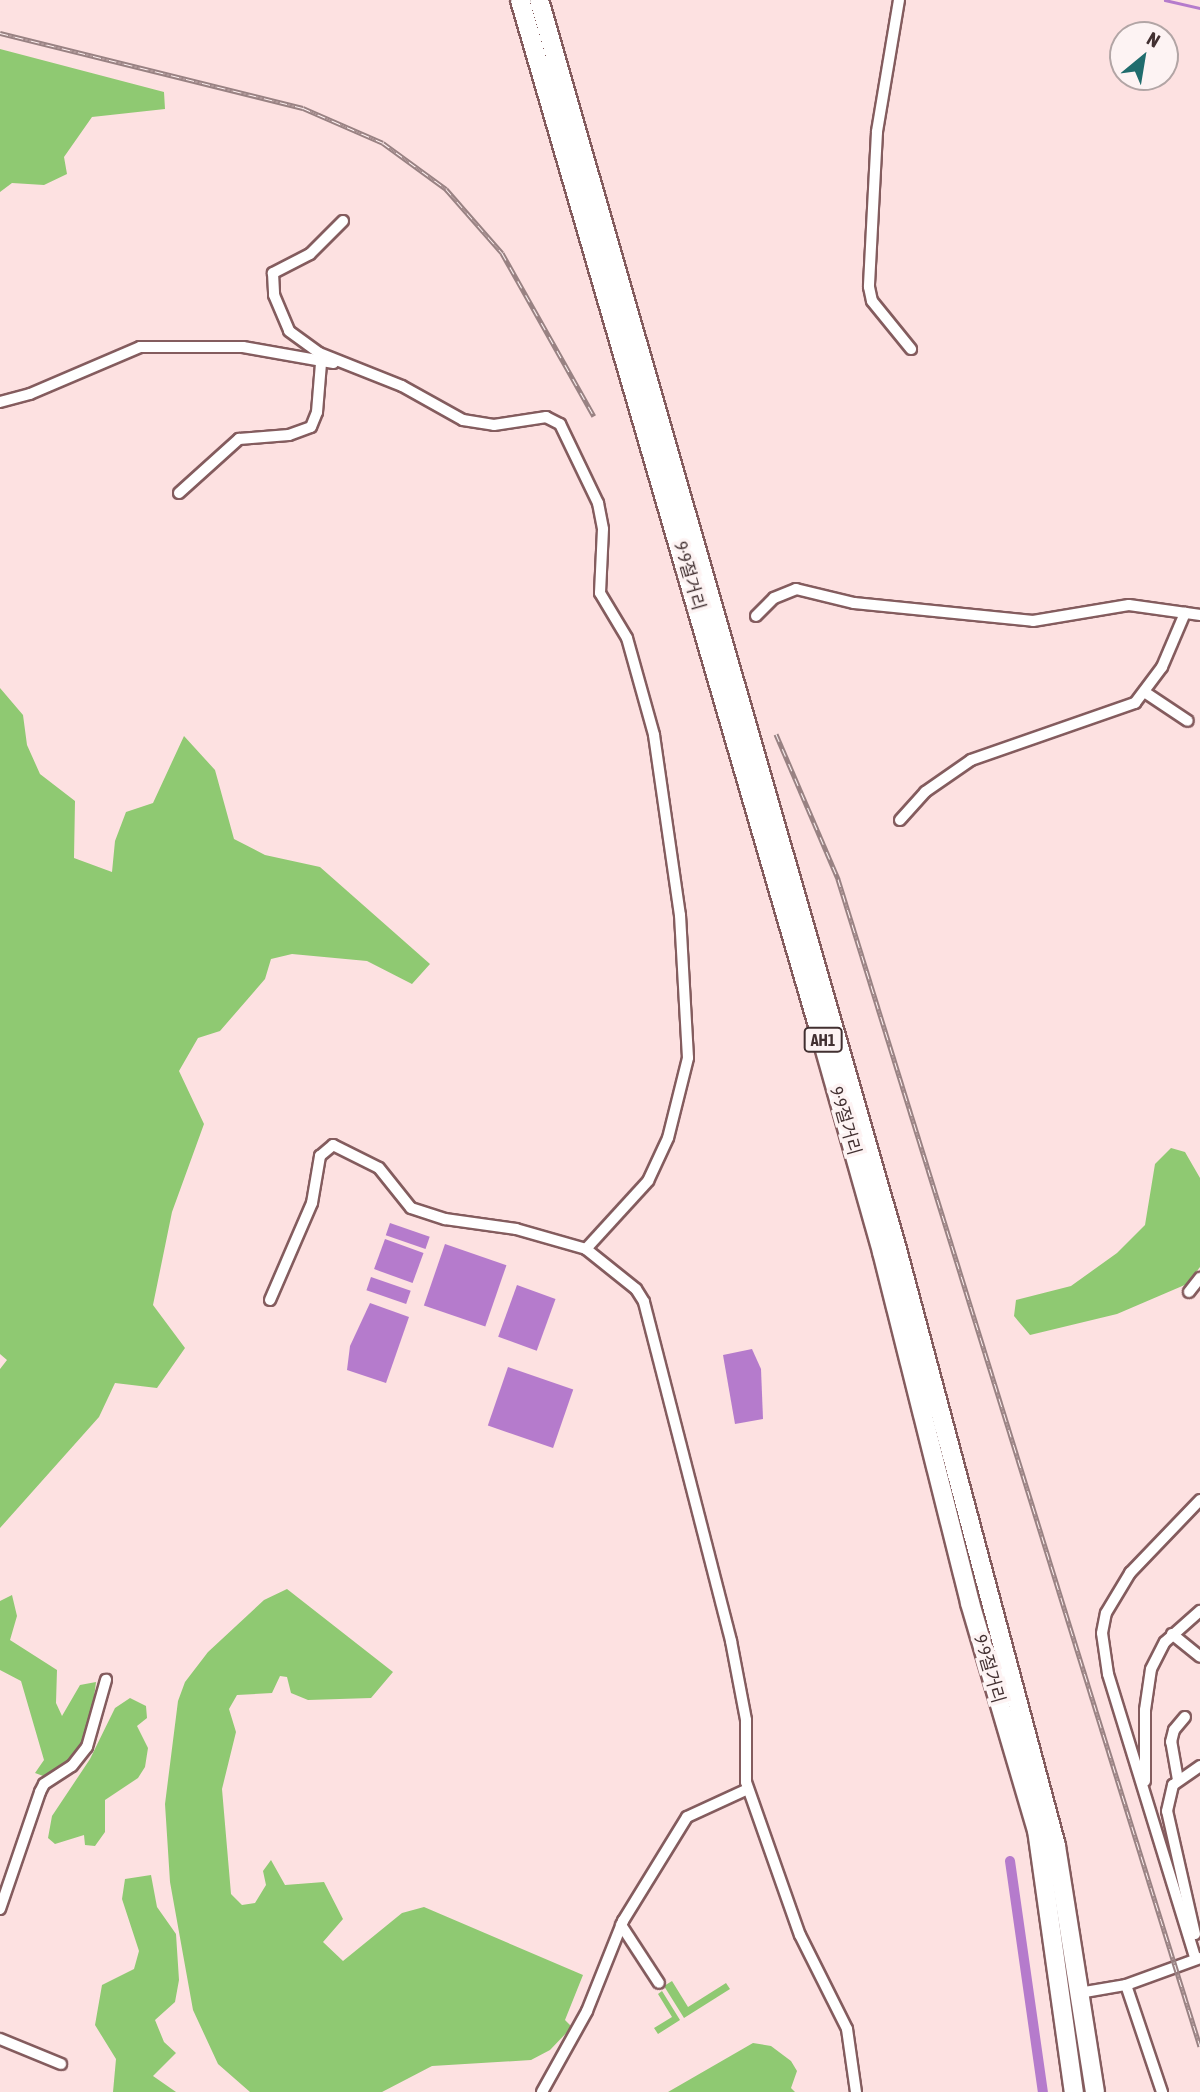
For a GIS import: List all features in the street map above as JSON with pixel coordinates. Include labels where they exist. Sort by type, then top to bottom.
[{"type":"highway","name":"9·9절거리","points":[[520,0],[823,1043],[882,1252],[970,1603],[1037,1830],[1074,2092]]},
{"type":"highway","name":"9·9절거리","points":[[539,0],[901,1267],[1056,1846],[1095,2092]]},
{"type":"street","points":[[899,0],[877,132],[869,287],[872,301],[911,349]]},
{"type":"street","points":[[343,221],[310,254],[277,268],[272,283],[294,338],[342,363],[402,386],[463,420],[494,425],[531,417],[554,419],[572,445],[598,503],[603,529],[600,593],[627,638],[654,735],[680,915],[689,1024],[688,1058],[668,1138],[648,1181],[586,1249]]},
{"type":"street","points":[[0,401],[30,394],[140,347],[243,347],[321,363],[342,363]]},
{"type":"street","points":[[179,493],[239,439],[289,435],[312,427],[317,412],[321,363]]},
{"type":"street","points":[[756,617],[774,598],[796,589],[854,604],[1033,621],[1129,605],[1200,615]]},
{"type":"street","points":[[900,820],[925,792],[971,760],[1121,710],[1146,693],[1162,667],[1185,613]]},
{"type":"street","points":[[1146,693],[1188,721]]},
{"type":"street","points":[[270,1300],[312,1203],[320,1156],[328,1145],[351,1150],[379,1168],[411,1209],[423,1214],[516,1229],[586,1249],[636,1289],[644,1302],[731,1641],[746,1720],[748,1789],[800,1935],[847,2029],[856,2092]]},
{"type":"street","points":[[1189,1292],[1200,1278]]},
{"type":"street","points":[[1198,1956],[1108,1674],[1102,1633],[1106,1613],[1130,1573],[1200,1500]]},
{"type":"street","points":[[1144,1791],[1144,1710],[1151,1669],[1172,1634],[1200,1611]]},
{"type":"street","points":[[1172,1634],[1200,1657]]},
{"type":"street","points":[[0,1909],[40,1792],[44,1784],[72,1766],[87,1747],[106,1680]]},
{"type":"street","points":[[1185,1717],[1180,1720],[1171,1742],[1178,1780],[1167,1811],[1198,1956]]},
{"type":"street","points":[[1178,1780],[1200,1766]]},
{"type":"street","points":[[542,2092],[587,2011],[621,1925],[688,1817],[748,1789]]},
{"type":"street","points":[[1188,1904],[1200,1899]]},
{"type":"street","points":[[621,1925],[659,1983]]},
{"type":"street","points":[[1079,1993],[1126,1985],[1198,1956]]},
{"type":"street","points":[[1126,1985],[1162,2092]]},
{"type":"street","points":[[0,2039],[61,2064]]},
{"type":"green space","points":[[0,49],[164,92],[165,109],[92,117],[64,157],[67,174],[44,185],[12,183],[0,192]]},
{"type":"green space","points":[[0,688],[23,715],[27,745],[40,774],[75,801],[74,858],[112,872],[115,841],[126,812],[153,803],[184,736],[215,770],[234,839],[265,855],[320,867],[430,964],[412,984],[367,961],[292,954],[271,959],[265,979],[220,1031],[198,1038],[179,1071],[204,1124],[172,1212],[153,1305],[185,1348],[157,1388],[115,1383],[99,1417],[0,1528],[0,1369],[7,1360],[0,1354]]},
{"type":"green space","points":[[1171,1148],[1185,1152],[1200,1178],[1200,1267],[1187,1284],[1117,1314],[1030,1335],[1014,1316],[1016,1300],[1071,1286],[1117,1253],[1145,1225],[1155,1164]]},
{"type":"green space","points":[[287,1589],[393,1672],[371,1698],[308,1700],[291,1693],[287,1677],[280,1676],[272,1693],[237,1695],[229,1709],[236,1732],[222,1789],[231,1894],[242,1905],[255,1903],[266,1885],[263,1871],[271,1860],[285,1885],[324,1882],[343,1919],[323,1942],[343,1961],[402,1913],[424,1907],[583,1975],[565,2020],[572,2027],[550,2050],[531,2060],[432,2066],[382,2092],[250,2092],[218,2064],[193,2010],[170,1882],[165,1804],[178,1701],[185,1682],[208,1652],[264,1600]]},
{"type":"green space","points":[[12,1595],[17,1616],[10,1640],[57,1670],[56,1703],[62,1716],[80,1685],[96,1682],[91,1721],[80,1746],[69,1762],[46,1777],[35,1773],[44,1760],[21,1681],[0,1670],[0,1601]]},
{"type":"green space","points":[[130,1698],[146,1706],[147,1718],[137,1726],[148,1748],[145,1767],[138,1778],[105,1800],[105,1832],[95,1846],[85,1845],[84,1835],[55,1844],[48,1838],[52,1816],[90,1759],[115,1708]]},
{"type":"green space","points":[[151,1875],[157,1907],[176,1934],[179,1980],[175,2002],[155,2020],[164,2042],[176,2053],[153,2076],[176,2092],[113,2092],[116,2059],[95,2025],[102,1985],[134,1969],[139,1951],[122,1899],[125,1879]]},
{"type":"green space","points":[[672,1981],[688,2007],[726,1983],[730,1989],[684,2018],[664,1986]]},
{"type":"green space","points":[[662,1991],[680,2020],[658,2034],[654,2028],[672,2017],[658,1994]]},
{"type":"green space","points":[[753,2043],[771,2046],[791,2061],[797,2071],[791,2088],[795,2092],[668,2092]]},
{"type":"shaded area","points":[[390,1223],[430,1237],[425,1249],[386,1235]]},
{"type":"shaded area","points":[[385,1239],[424,1253],[413,1283],[374,1269]]},
{"type":"shaded area","points":[[445,1244],[506,1265],[485,1327],[424,1305]]},
{"type":"shaded area","points":[[371,1277],[411,1291],[406,1304],[366,1290]]},
{"type":"shaded area","points":[[517,1285],[556,1299],[537,1351],[498,1337]]},
{"type":"shaded area","points":[[370,1303],[409,1317],[386,1383],[347,1370],[350,1346]]},
{"type":"shaded area","points":[[752,1349],[761,1369],[763,1419],[735,1424],[723,1355]]},
{"type":"shaded area","points":[[508,1367],[573,1389],[553,1448],[488,1426]]},
{"type":"waterway","points":[[1165,0],[1200,8]]},
{"type":"waterway","points":[[1010,1861],[1043,2092]]},
{"type":"railway","points":[[0,33],[303,108],[383,143],[446,189],[502,253],[594,416]]},
{"type":"railway","points":[[776,734],[838,879],[1200,2046]]}]
